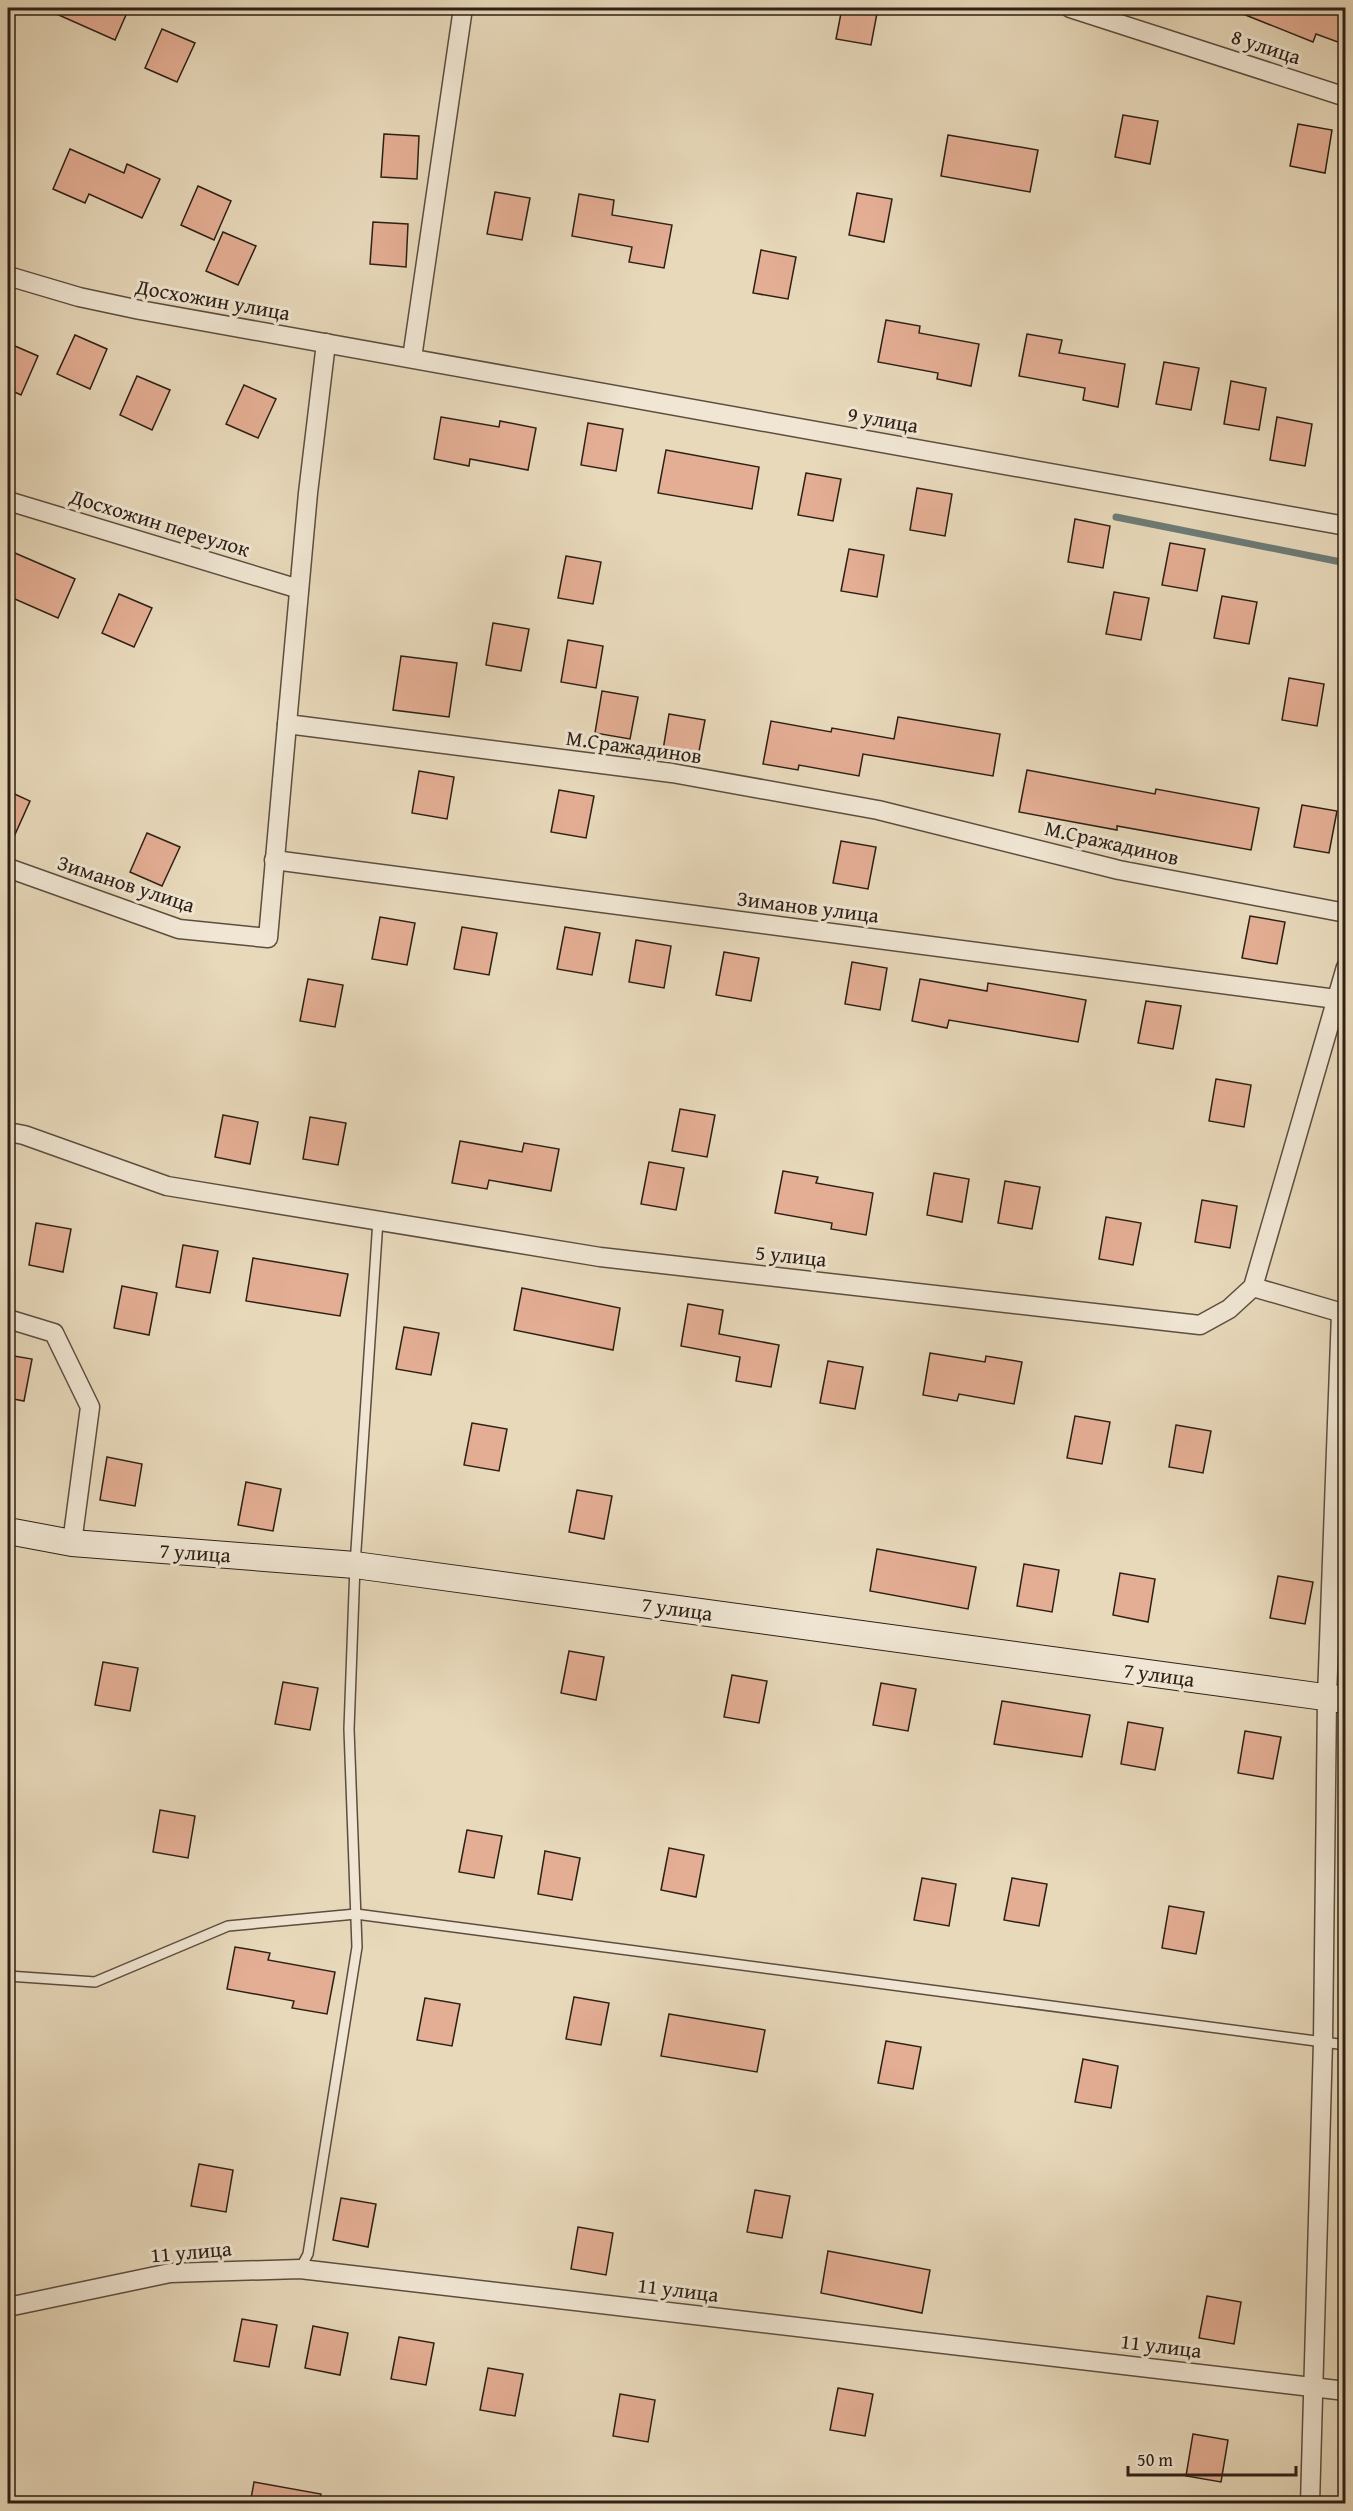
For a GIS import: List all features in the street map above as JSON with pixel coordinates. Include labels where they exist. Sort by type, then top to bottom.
[{"type":"street","points":[[412,358],[463,8]]},
{"type":"street","name":"8 улица","points":[[1070,8],[1346,97]]},
{"type":"street","name":"Досхожин улица","points":[[8,276],[79,297],[130,308],[412,358]]},
{"type":"street","points":[[274,860],[299,589],[326,343]]},
{"type":"street","name":"9 улица","points":[[412,358],[1346,526]]},
{"type":"street","name":"Досхожин переулок","points":[[8,501],[299,589]]},
{"type":"street","name":"М.Сражадинов","points":[[287,724],[683,776],[878,810],[1119,870],[1346,913]]},
{"type":"street","name":"Зиманов улица","points":[[8,868],[179,929],[268,938],[274,860],[1336,999]]},
{"type":"street","points":[[1310,2504],[1323,2042],[1336,1699],[1343,1314],[1253,1287],[1346,967]]},
{"type":"street","name":"5 улица","points":[[8,1132],[24,1135],[167,1186],[600,1257],[1200,1325],[1229,1309],[1253,1287]]},
{"type":"street","points":[[8,1319],[54,1333],[90,1407],[72,1544]]},
{"type":"street","name":"7 улица","points":[[8,1531],[72,1544],[355,1565],[1336,1699]]},
{"type":"street","name":"11 улица","points":[[8,2307],[170,2273],[300,2269],[1346,2391]]},
{"type":"lane","points":[[300,2269],[308,2254],[357,1947],[349,1729],[355,1565],[378,1220]]},
{"type":"lane","points":[[8,1976],[95,1982],[228,1926],[356,1914],[1346,2045]]},
{"type":"building","points":[[43,8],[129,8],[115,40]]},
{"type":"building","points":[[842,8],[878,8],[871,45],[836,39]]},
{"type":"building","points":[[1228,8],[1346,8],[1346,45],[1316,34],[1313,42]]},
{"type":"building","points":[[162,29],[195,43],[177,82],[145,68]]},
{"type":"building","points":[[1123,115],[1158,121],[1150,164],[1115,157]]},
{"type":"building","points":[[1298,124],[1332,130],[1325,173],[1290,166]]},
{"type":"building","points":[[384,134],[419,136],[417,179],[381,177]]},
{"type":"building","points":[[948,135],[1038,150],[1030,192],[941,176]]},
{"type":"building","points":[[70,149],[124,173],[127,164],[160,179],[142,218],[89,194],[85,203],[53,189]]},
{"type":"building","points":[[198,186],[231,201],[214,240],[181,225]]},
{"type":"building","points":[[495,192],[530,198],[522,240],[487,234]]},
{"type":"building","points":[[857,193],[892,199],[884,242],[849,235]]},
{"type":"building","points":[[579,194],[614,200],[612,215],[672,225],[664,268],[629,262],[632,247],[572,236]]},
{"type":"building","points":[[373,222],[408,224],[406,267],[370,264]]},
{"type":"building","points":[[223,232],[256,246],[238,285],[206,271]]},
{"type":"building","points":[[761,250],[796,257],[788,299],[753,293]]},
{"type":"building","points":[[886,320],[920,326],[919,333],[979,344],[971,386],[937,379],[938,373],[878,362]]},
{"type":"building","points":[[1027,334],[1062,340],[1059,353],[1125,364],[1118,407],[1083,400],[1085,388],[1019,376]]},
{"type":"building","points":[[75,335],[107,349],[90,389],[57,374]]},
{"type":"building","points":[[8,343],[38,356],[21,395],[8,389]]},
{"type":"building","points":[[1164,362],[1199,368],[1191,410],[1156,404]]},
{"type":"building","points":[[137,376],[170,390],[152,430],[120,415]]},
{"type":"building","points":[[1231,381],[1266,388],[1259,430],[1224,424]]},
{"type":"building","points":[[244,385],[276,399],[258,438],[226,424]]},
{"type":"building","points":[[441,417],[499,427],[500,421],[536,428],[528,470],[470,459],[469,466],[434,459]]},
{"type":"building","points":[[1277,417],[1312,424],[1305,466],[1270,460]]},
{"type":"building","points":[[588,423],[623,429],[616,471],[581,465]]},
{"type":"building","points":[[666,450],[759,467],[752,509],[658,493]]},
{"type":"building","points":[[806,473],[841,479],[833,521],[798,515]]},
{"type":"building","points":[[917,488],[952,494],[945,536],[910,530]]},
{"type":"building","points":[[1075,519],[1110,526],[1103,568],[1068,562]]},
{"type":"building","points":[[1170,543],[1205,549],[1197,591],[1162,585]]},
{"type":"building","points":[[849,549],[884,555],[877,597],[841,591]]},
{"type":"building","points":[[8,550],[75,579],[58,618],[8,596]]},
{"type":"building","points":[[566,556],[601,562],[593,604],[558,598]]},
{"type":"building","points":[[1114,592],[1149,598],[1141,640],[1106,634]]},
{"type":"building","points":[[119,594],[152,608],[134,647],[102,633]]},
{"type":"building","points":[[1222,596],[1257,602],[1249,644],[1214,638]]},
{"type":"building","points":[[493,623],[529,629],[521,671],[486,665]]},
{"type":"building","points":[[568,640],[603,646],[596,688],[561,682]]},
{"type":"building","points":[[401,656],[457,663],[449,717],[393,710]]},
{"type":"building","points":[[1289,678],[1324,684],[1317,726],[1282,720]]},
{"type":"building","points":[[602,691],[638,697],[630,739],[595,733]]},
{"type":"building","points":[[669,714],[705,720],[697,762],[662,756]]},
{"type":"building","points":[[898,717],[1000,734],[993,776],[863,754],[859,776],[799,765],[798,770],[763,764],[771,721],[831,732],[832,728],[894,739]]},
{"type":"building","points":[[1027,770],[1155,794],[1156,789],[1259,808],[1251,850],[1117,826],[1117,830],[1019,812]]},
{"type":"building","points":[[419,771],[454,777],[447,819],[412,813]]},
{"type":"building","points":[[559,790],[594,796],[586,838],[551,832]]},
{"type":"building","points":[[8,791],[30,801],[8,850]]},
{"type":"building","points":[[1302,805],[1337,811],[1329,853],[1294,847]]},
{"type":"building","points":[[147,833],[180,847],[162,886],[130,872]]},
{"type":"building","points":[[841,841],[876,847],[868,889],[833,883]]},
{"type":"building","points":[[1250,916],[1285,922],[1277,964],[1242,958]]},
{"type":"building","points":[[380,917],[415,923],[407,965],[372,959]]},
{"type":"building","points":[[462,927],[497,933],[489,975],[454,969]]},
{"type":"building","points":[[565,927],[600,933],[592,975],[557,969]]},
{"type":"building","points":[[636,940],[671,946],[664,988],[629,982]]},
{"type":"building","points":[[724,952],[759,958],[751,1001],[716,995]]},
{"type":"building","points":[[852,962],[887,968],[880,1010],[845,1004]]},
{"type":"building","points":[[308,979],[343,985],[335,1027],[300,1021]]},
{"type":"building","points":[[920,979],[987,991],[988,983],[1086,1000],[1078,1042],[949,1020],[947,1028],[912,1021]]},
{"type":"building","points":[[1146,1001],[1181,1006],[1173,1049],[1138,1043]]},
{"type":"building","points":[[1216,1079],[1251,1085],[1244,1127],[1209,1121]]},
{"type":"building","points":[[680,1109],[715,1115],[707,1157],[672,1151]]},
{"type":"building","points":[[223,1115],[258,1122],[250,1164],[215,1157]]},
{"type":"building","points":[[310,1117],[346,1123],[338,1165],[303,1159]]},
{"type":"building","points":[[460,1141],[522,1152],[524,1143],[559,1149],[551,1191],[489,1180],[487,1189],[452,1183]]},
{"type":"building","points":[[649,1162],[684,1168],[676,1210],[641,1204]]},
{"type":"building","points":[[783,1171],[818,1177],[816,1183],[873,1193],[866,1235],[831,1229],[832,1223],[775,1213]]},
{"type":"building","points":[[934,1173],[969,1179],[962,1222],[927,1215]]},
{"type":"building","points":[[1005,1181],[1040,1187],[1032,1229],[998,1223]]},
{"type":"building","points":[[1202,1200],[1237,1206],[1230,1248],[1195,1242]]},
{"type":"building","points":[[1106,1217],[1141,1223],[1133,1265],[1099,1259]]},
{"type":"building","points":[[36,1223],[71,1229],[63,1272],[29,1265]]},
{"type":"building","points":[[183,1245],[218,1251],[210,1293],[176,1287]]},
{"type":"building","points":[[253,1258],[348,1274],[340,1316],[246,1301]]},
{"type":"building","points":[[122,1286],[157,1293],[149,1335],[114,1328]]},
{"type":"building","points":[[522,1288],[620,1308],[613,1350],[514,1330]]},
{"type":"building","points":[[688,1304],[723,1310],[719,1334],[779,1345],[771,1387],[736,1381],[740,1357],[681,1346]]},
{"type":"building","points":[[404,1327],[439,1333],[431,1375],[396,1369]]},
{"type":"building","points":[[930,1353],[985,1362],[986,1356],[1022,1362],[1014,1404],[959,1394],[957,1401],[923,1395]]},
{"type":"building","points":[[8,1355],[32,1359],[24,1401],[8,1398]]},
{"type":"building","points":[[828,1361],[863,1367],[855,1409],[820,1403]]},
{"type":"building","points":[[1075,1416],[1110,1422],[1102,1464],[1067,1458]]},
{"type":"building","points":[[472,1423],[507,1429],[499,1471],[464,1465]]},
{"type":"building","points":[[1176,1425],[1211,1431],[1203,1473],[1169,1467]]},
{"type":"building","points":[[107,1457],[142,1464],[135,1506],[100,1500]]},
{"type":"building","points":[[246,1482],[281,1489],[273,1531],[238,1525]]},
{"type":"building","points":[[577,1490],[612,1496],[604,1539],[569,1532]]},
{"type":"building","points":[[877,1549],[976,1567],[968,1609],[870,1591]]},
{"type":"building","points":[[1024,1564],[1059,1570],[1052,1612],[1017,1606]]},
{"type":"building","points":[[1120,1573],[1155,1579],[1148,1622],[1113,1615]]},
{"type":"building","points":[[1278,1576],[1313,1582],[1305,1624],[1270,1618]]},
{"type":"building","points":[[569,1651],[604,1657],[596,1700],[561,1693]]},
{"type":"building","points":[[103,1662],[138,1668],[130,1711],[95,1705]]},
{"type":"building","points":[[732,1675],[767,1681],[759,1723],[724,1717]]},
{"type":"building","points":[[283,1682],[318,1688],[310,1730],[275,1724]]},
{"type":"building","points":[[881,1683],[916,1689],[908,1731],[873,1725]]},
{"type":"building","points":[[1002,1701],[1090,1715],[1082,1757],[994,1744]]},
{"type":"building","points":[[1128,1722],[1163,1728],[1155,1770],[1121,1764]]},
{"type":"building","points":[[1245,1731],[1281,1737],[1273,1779],[1238,1773]]},
{"type":"building","points":[[160,1810],[195,1816],[188,1858],[153,1852]]},
{"type":"building","points":[[467,1830],[502,1836],[494,1878],[459,1872]]},
{"type":"building","points":[[669,1848],[704,1855],[696,1897],[661,1890]]},
{"type":"building","points":[[545,1851],[580,1858],[572,1900],[538,1894]]},
{"type":"building","points":[[922,1878],[956,1884],[949,1926],[914,1920]]},
{"type":"building","points":[[1012,1878],[1047,1884],[1039,1926],[1004,1920]]},
{"type":"building","points":[[1169,1906],[1204,1912],[1196,1954],[1162,1948]]},
{"type":"building","points":[[235,1947],[270,1953],[268,1960],[335,1972],[327,2014],[292,2008],[294,2001],[227,1989]]},
{"type":"building","points":[[574,1997],[609,2003],[601,2045],[566,2039]]},
{"type":"building","points":[[425,1998],[460,2004],[452,2046],[417,2040]]},
{"type":"building","points":[[669,2014],[765,2030],[757,2072],[661,2056]]},
{"type":"building","points":[[886,2041],[921,2047],[913,2089],[878,2083]]},
{"type":"building","points":[[1083,2059],[1118,2066],[1111,2108],[1075,2102]]},
{"type":"building","points":[[199,2164],[233,2170],[226,2212],[191,2206]]},
{"type":"building","points":[[755,2190],[790,2196],[782,2238],[747,2232]]},
{"type":"building","points":[[341,2198],[376,2204],[368,2247],[333,2240]]},
{"type":"building","points":[[578,2227],[613,2233],[606,2275],[571,2269]]},
{"type":"building","points":[[828,2251],[930,2270],[922,2313],[821,2293]]},
{"type":"building","points":[[1207,2296],[1241,2302],[1234,2344],[1199,2338]]},
{"type":"building","points":[[242,2319],[277,2325],[269,2367],[234,2361]]},
{"type":"building","points":[[313,2326],[348,2333],[340,2375],[305,2368]]},
{"type":"building","points":[[399,2337],[434,2343],[426,2385],[391,2379]]},
{"type":"building","points":[[488,2368],[523,2374],[515,2416],[480,2410]]},
{"type":"building","points":[[838,2388],[873,2394],[865,2436],[830,2430]]},
{"type":"building","points":[[620,2394],[655,2400],[648,2442],[613,2436]]},
{"type":"building","points":[[1193,2434],[1228,2440],[1221,2482],[1186,2476]]},
{"type":"building","points":[[254,2482],[321,2494],[320,2504],[250,2504]]},
{"type":"waterway","points":[[1116,517],[1346,563]]}]
